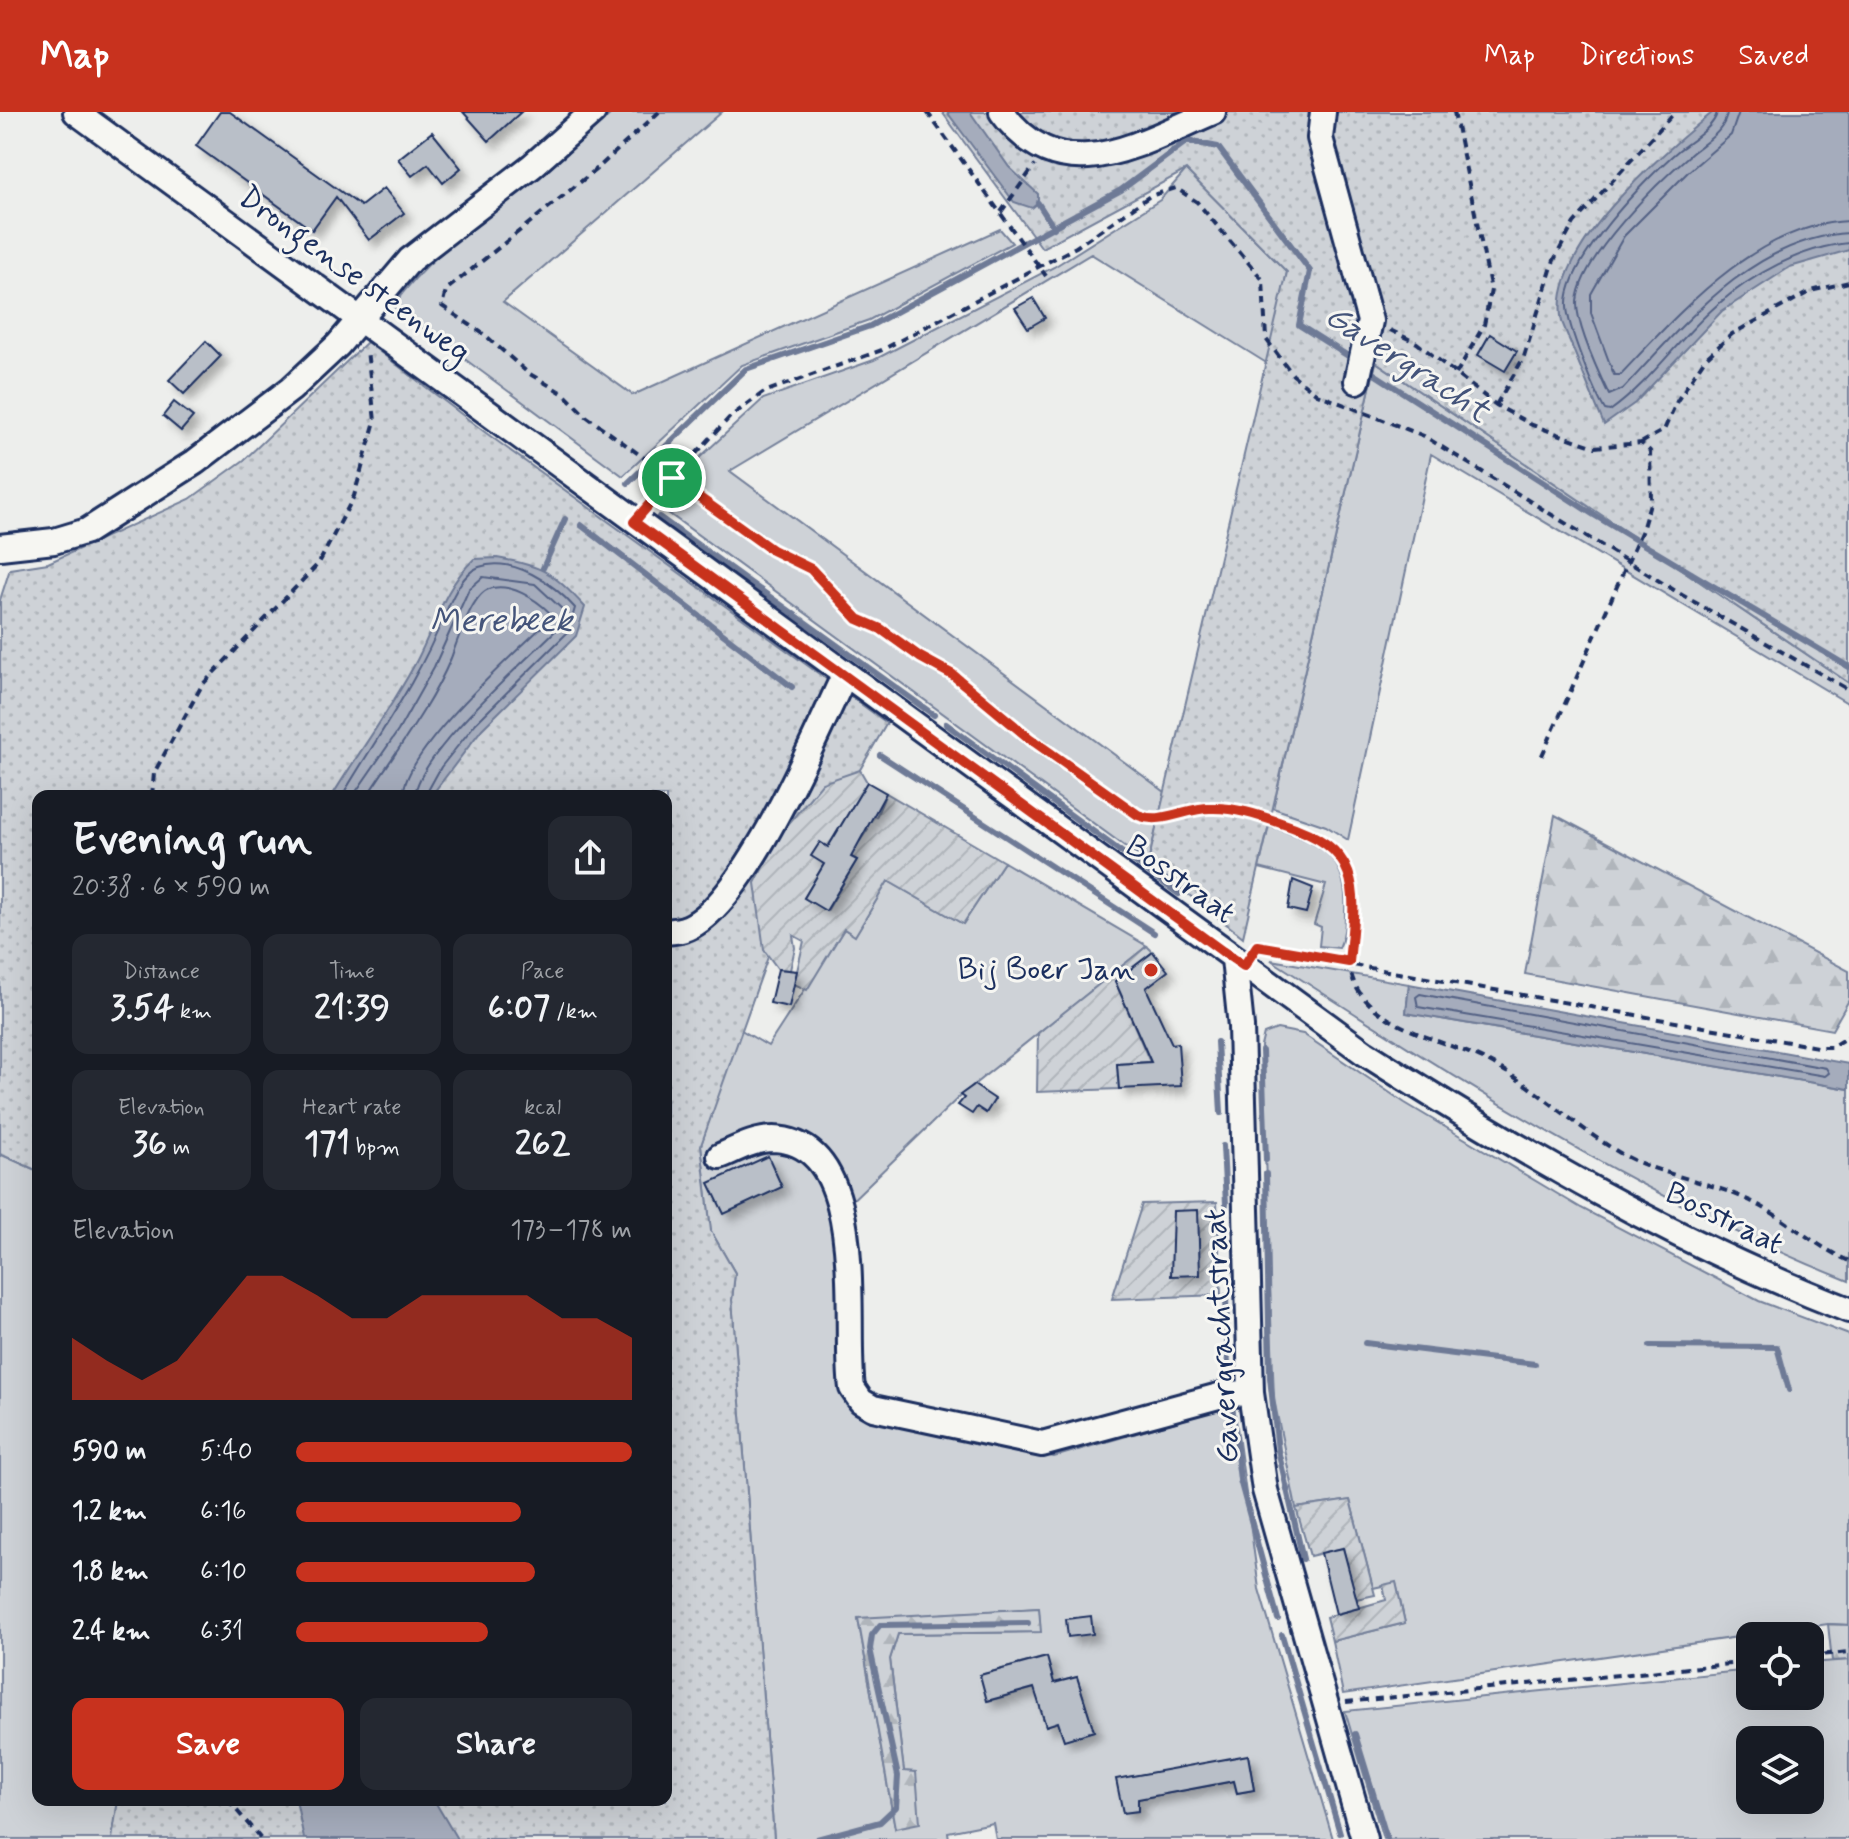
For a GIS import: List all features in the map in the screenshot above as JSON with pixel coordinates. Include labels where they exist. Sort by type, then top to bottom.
[{"type":"street","name":"Drongense steenweg","points":[[76,112],[593,491]]},
{"type":"street","points":[[0,547],[54,541],[87,531],[116,516],[195,462],[291,389],[361,318],[388,282],[410,260],[532,166],[593,112]]},
{"type":"street","points":[[1002,112],[1044,152],[1085,158],[1134,145],[1213,112]]},
{"type":"street","points":[[1323,112],[1320,138],[1370,321],[1357,381]]},
{"type":"street","name":"Bosstraat","points":[[593,491],[1365,1053],[1554,1169],[1706,1248],[1849,1310]]},
{"type":"street","points":[[672,931],[686,929],[711,910],[738,877],[767,833],[844,676]]},
{"type":"street","name":"Gavergrachtstraat","points":[[1239,963],[1251,1393],[1265,1490],[1364,1839]]},
{"type":"street","points":[[720,1156],[757,1141],[792,1142],[812,1156],[828,1175],[845,1213],[852,1388],[861,1401],[873,1408],[1042,1444],[1226,1394],[1251,1393]]},
{"type":"path","points":[[659,112],[599,167],[459,277],[442,298],[442,306],[448,313],[485,335],[528,373],[564,394],[586,416],[772,550],[811,569],[858,619],[881,629],[920,657],[953,675],[1029,738],[1138,815],[1155,819],[1208,807],[1237,810],[1313,833],[1326,841],[1339,854],[1352,885],[1349,962],[1360,995],[1387,1017],[1494,1065],[1544,1095],[1617,1151],[1659,1170],[1750,1201],[1849,1261]]},
{"type":"path","points":[[927,112],[1046,276]]},
{"type":"path","points":[[1454,112],[1491,290],[1484,325],[1456,374]]},
{"type":"path","points":[[1496,405],[1524,357],[1554,260],[1574,223],[1675,112]]},
{"type":"path","points":[[1001,212],[1023,181]]},
{"type":"path","points":[[634,522],[730,417],[764,392],[882,350],[1076,247],[1150,196],[1176,188],[1187,193],[1263,280],[1266,339],[1293,375],[1317,394],[1424,436],[1628,561],[1849,690]]},
{"type":"path","points":[[1370,321],[1417,343],[1496,405],[1532,425],[1595,447],[1641,443],[1664,430],[1704,360],[1732,334],[1811,291],[1849,282]]},
{"type":"path","points":[[153,790],[154,773],[202,685],[319,563],[354,496],[375,421],[361,318]]},
{"type":"path","points":[[1540,760],[1630,551],[1642,530],[1651,500],[1652,469],[1650,451],[1641,443]]},
{"type":"path","points":[[1239,963],[1257,946],[1817,1047],[1831,1047],[1849,1036]]},
{"type":"path","points":[[1824,1655],[1849,1652]]},
{"type":"path","points":[[1325,1704],[1736,1663]]},
{"type":"path","points":[[233,1806],[261,1839]]},
{"type":"green space","points":[[613,112],[722,112],[503,302],[633,395],[1000,229],[1012,243],[869,320],[742,365],[623,476],[393,306],[409,285],[446,249],[549,169]]},
{"type":"green space","points":[[942,112],[1849,112],[1849,683],[1376,362],[1243,937],[1148,863],[1287,272],[1186,170],[1042,248]]},
{"type":"green space","points":[[1186,170],[1287,272],[1268,364],[1091,254],[730,471],[1165,792],[1148,863],[660,507],[664,495],[696,461],[763,399],[874,360],[1054,267],[1160,200]]},
{"type":"green space","points":[[367,342],[486,433],[887,723],[814,849],[774,940],[701,1145],[711,1231],[735,1273],[732,1300],[774,1839],[112,1839],[117,1806],[672,1806],[672,790],[32,790],[32,1168],[0,1154],[0,600],[10,569],[48,563],[190,499],[244,460]]},
{"type":"green space","points":[[1376,362],[1849,683],[1849,704],[1431,454],[1348,840],[1326,826],[1273,808]]},
{"type":"green space","points":[[860,770],[867,782],[828,847],[820,843],[812,855],[824,864],[804,898],[827,911],[857,860],[843,852],[852,837],[860,841],[868,829],[860,824],[867,812],[876,817],[886,793],[1004,862],[963,924],[888,881],[855,936],[844,929],[807,990],[794,984],[804,941],[793,935],[795,948],[790,970],[778,969],[764,950],[755,883],[780,834],[822,783]]},
{"type":"green space","points":[[1555,815],[1849,971],[1849,1000],[1832,1030],[1525,974]]},
{"type":"green space","points":[[1269,826],[1315,845],[1335,863],[1345,891],[1344,930],[1339,948],[1319,946],[1321,927],[1314,924],[1326,885],[1259,868]]},
{"type":"green space","points":[[1004,862],[1147,946],[961,1095],[840,1212],[842,1393],[846,1405],[873,1420],[1054,1457],[1234,1405],[1259,1589],[1333,1839],[996,1839],[993,1823],[948,1832],[949,1839],[774,1839],[732,1300],[735,1273],[711,1231],[701,1145],[730,1058],[672,989],[768,1046],[844,929],[855,935],[888,881],[963,924]],"holes":[[[1039,1608],[1040,1632],[898,1634],[890,1659],[904,1772],[915,1772],[895,1827],[858,1619]],[[1046,1657],[1053,1683],[988,1701],[980,1675]],[[1077,1677],[1094,1731],[1064,1739],[1058,1722],[1046,1726],[1040,1709],[1062,1681]],[[1248,1756],[1254,1790],[1237,1793],[1234,1781],[1138,1799],[1138,1811],[1123,1812],[1117,1779]]]},
{"type":"green space","points":[[1147,946],[1153,952],[1115,981],[1150,1062],[1117,1064],[1119,1089],[1037,1092],[1038,1033]]},
{"type":"green space","points":[[1271,960],[1409,984],[1406,1013],[1849,1089],[1849,1281],[1773,1249],[1624,1175],[1410,1049]]},
{"type":"green space","points":[[1277,1029],[1303,1034],[1405,1103],[1581,1208],[1759,1301],[1849,1335],[1849,1625],[1736,1622],[1736,1637],[1343,1694],[1332,1641],[1405,1623],[1396,1583],[1373,1588],[1350,1500],[1296,1508],[1274,1399],[1261,1046],[1264,1034]]},
{"type":"green space","points":[[0,1154],[32,1168],[32,1806],[117,1806],[113,1839],[0,1839]]},
{"type":"green space","points":[[1217,1202],[1221,1295],[1112,1299],[1142,1204]]},
{"type":"green space","points":[[1350,1500],[1375,1595],[1356,1599],[1343,1548],[1310,1556],[1296,1508]]},
{"type":"green space","points":[[1396,1582],[1405,1623],[1332,1641],[1326,1617],[1386,1600],[1383,1585]]},
{"type":"green space","points":[[1039,1608],[1041,1632],[898,1634],[890,1659],[904,1771],[916,1772],[920,1823],[895,1828],[858,1618]]},
{"type":"green space","points":[[1828,1624],[1849,1625],[1849,1660],[1832,1661]]},
{"type":"green space","points":[[1849,1660],[1849,1839],[1383,1839],[1345,1711],[1736,1671],[1736,1710],[1824,1710],[1824,1662]]},
{"type":"water","points":[[947,112],[970,112],[1009,167],[1038,194],[1038,203],[1032,208],[1014,202]]},
{"type":"water","points":[[1713,112],[1849,112],[1849,250],[1790,267],[1722,311],[1635,403],[1604,425],[1562,322],[1562,294],[1572,265],[1589,235],[1612,206],[1666,152]]},
{"type":"water","name":"Merebeek","points":[[497,558],[526,564],[555,578],[585,607],[576,636],[482,729],[436,790],[336,790],[407,678],[455,582],[474,559]]},
{"type":"water","points":[[1409,984],[1849,1064],[1849,1089],[1406,1013]]},
{"type":"water","points":[[297,1806],[438,1806],[457,1839],[304,1839]]},
{"type":"building","points":[[220,112],[230,112],[361,206],[384,188],[404,213],[369,240],[336,197],[312,230],[196,146]]},
{"type":"building","points":[[463,112],[521,112],[489,141]]},
{"type":"building","points":[[432,132],[461,168],[443,183],[428,164],[412,176],[398,159]]},
{"type":"building","points":[[1033,298],[1045,318],[1028,328],[1015,308]]},
{"type":"building","points":[[1490,334],[1517,351],[1505,371],[1478,355]]},
{"type":"building","points":[[206,341],[221,356],[184,394],[169,380]]},
{"type":"building","points":[[174,402],[193,417],[181,431],[163,416]]},
{"type":"building","points":[[867,782],[886,793],[851,857],[857,860],[826,911],[804,898],[824,864],[811,856],[820,842],[828,847]]},
{"type":"building","points":[[1293,880],[1313,888],[1306,913],[1288,909]]},
{"type":"building","points":[[1153,952],[1168,971],[1146,988],[1172,1044],[1178,1043],[1181,1086],[1119,1089],[1117,1064],[1151,1062],[1115,981]]},
{"type":"building","points":[[778,969],[797,971],[789,1007],[770,1003]]},
{"type":"building","points":[[974,1085],[995,1099],[986,1113],[977,1107],[972,1114],[958,1105],[964,1098],[960,1095]]},
{"type":"building","points":[[768,1156],[782,1187],[724,1214],[709,1183]]},
{"type":"building","points":[[1198,1210],[1200,1275],[1171,1276],[1173,1211]]},
{"type":"building","points":[[1343,1548],[1359,1608],[1336,1614],[1321,1553]]},
{"type":"building","points":[[1091,1616],[1093,1634],[1068,1637],[1066,1619]]},
{"type":"building","points":[[1047,1657],[1054,1683],[1077,1677],[1094,1731],[1064,1740],[1058,1722],[1046,1726],[1034,1688],[987,1701],[980,1675]]},
{"type":"building","points":[[1248,1755],[1254,1790],[1237,1793],[1234,1781],[1138,1799],[1138,1811],[1123,1813],[1116,1779]]},
{"type":"waterway","name":"Gavergracht","points":[[628,483],[746,369],[870,326],[1121,190],[1187,141],[1218,147],[1310,271],[1299,325],[1356,361]]},
{"type":"waterway","points":[[1038,203],[1054,228]]},
{"type":"waterway","name":"Gavergracht","points":[[1365,368],[1594,515],[1849,667]]},
{"type":"waterway","points":[[659,517],[934,715]]},
{"type":"waterway","name":"Gavergracht","points":[[543,568],[565,519]]},
{"type":"waterway","points":[[581,525],[792,687]]},
{"type":"waterway","points":[[946,724],[1179,894]]},
{"type":"waterway","points":[[880,755],[1154,933]]},
{"type":"waterway","points":[[1217,1042],[1221,1113]]},
{"type":"waterway","points":[[1262,1051],[1266,1160]]},
{"type":"waterway","points":[[1223,1146],[1226,1204]]},
{"type":"waterway","points":[[1266,1174],[1270,1378],[1278,1450],[1303,1559]]},
{"type":"waterway","points":[[1226,1296],[1228,1370]]},
{"type":"waterway","points":[[1365,1343],[1535,1364]]},
{"type":"waterway","points":[[1650,1346],[1777,1347],[1789,1390]]},
{"type":"waterway","points":[[1231,1402],[1240,1480],[1278,1619]]},
{"type":"waterway","points":[[817,1839],[880,1822],[896,1807],[898,1776],[870,1649],[872,1635],[880,1625],[1028,1623]]},
{"type":"waterway","points":[[1282,1635],[1340,1833]]},
{"type":"waterway","points":[[1355,1734],[1387,1839]]},
{"type":"place","name":"Bij Boer Jan","points":[[1151,970]]},
{"type":"route","points":[[672,478],[772,550],[811,569],[858,619],[881,629],[920,657],[953,675],[1029,738],[1138,815],[1155,819],[1208,807],[1237,810],[1313,833],[1326,841],[1347,867],[1352,885],[1349,962],[1257,946],[1244,966],[1222,951],[634,522],[672,478]]}]
